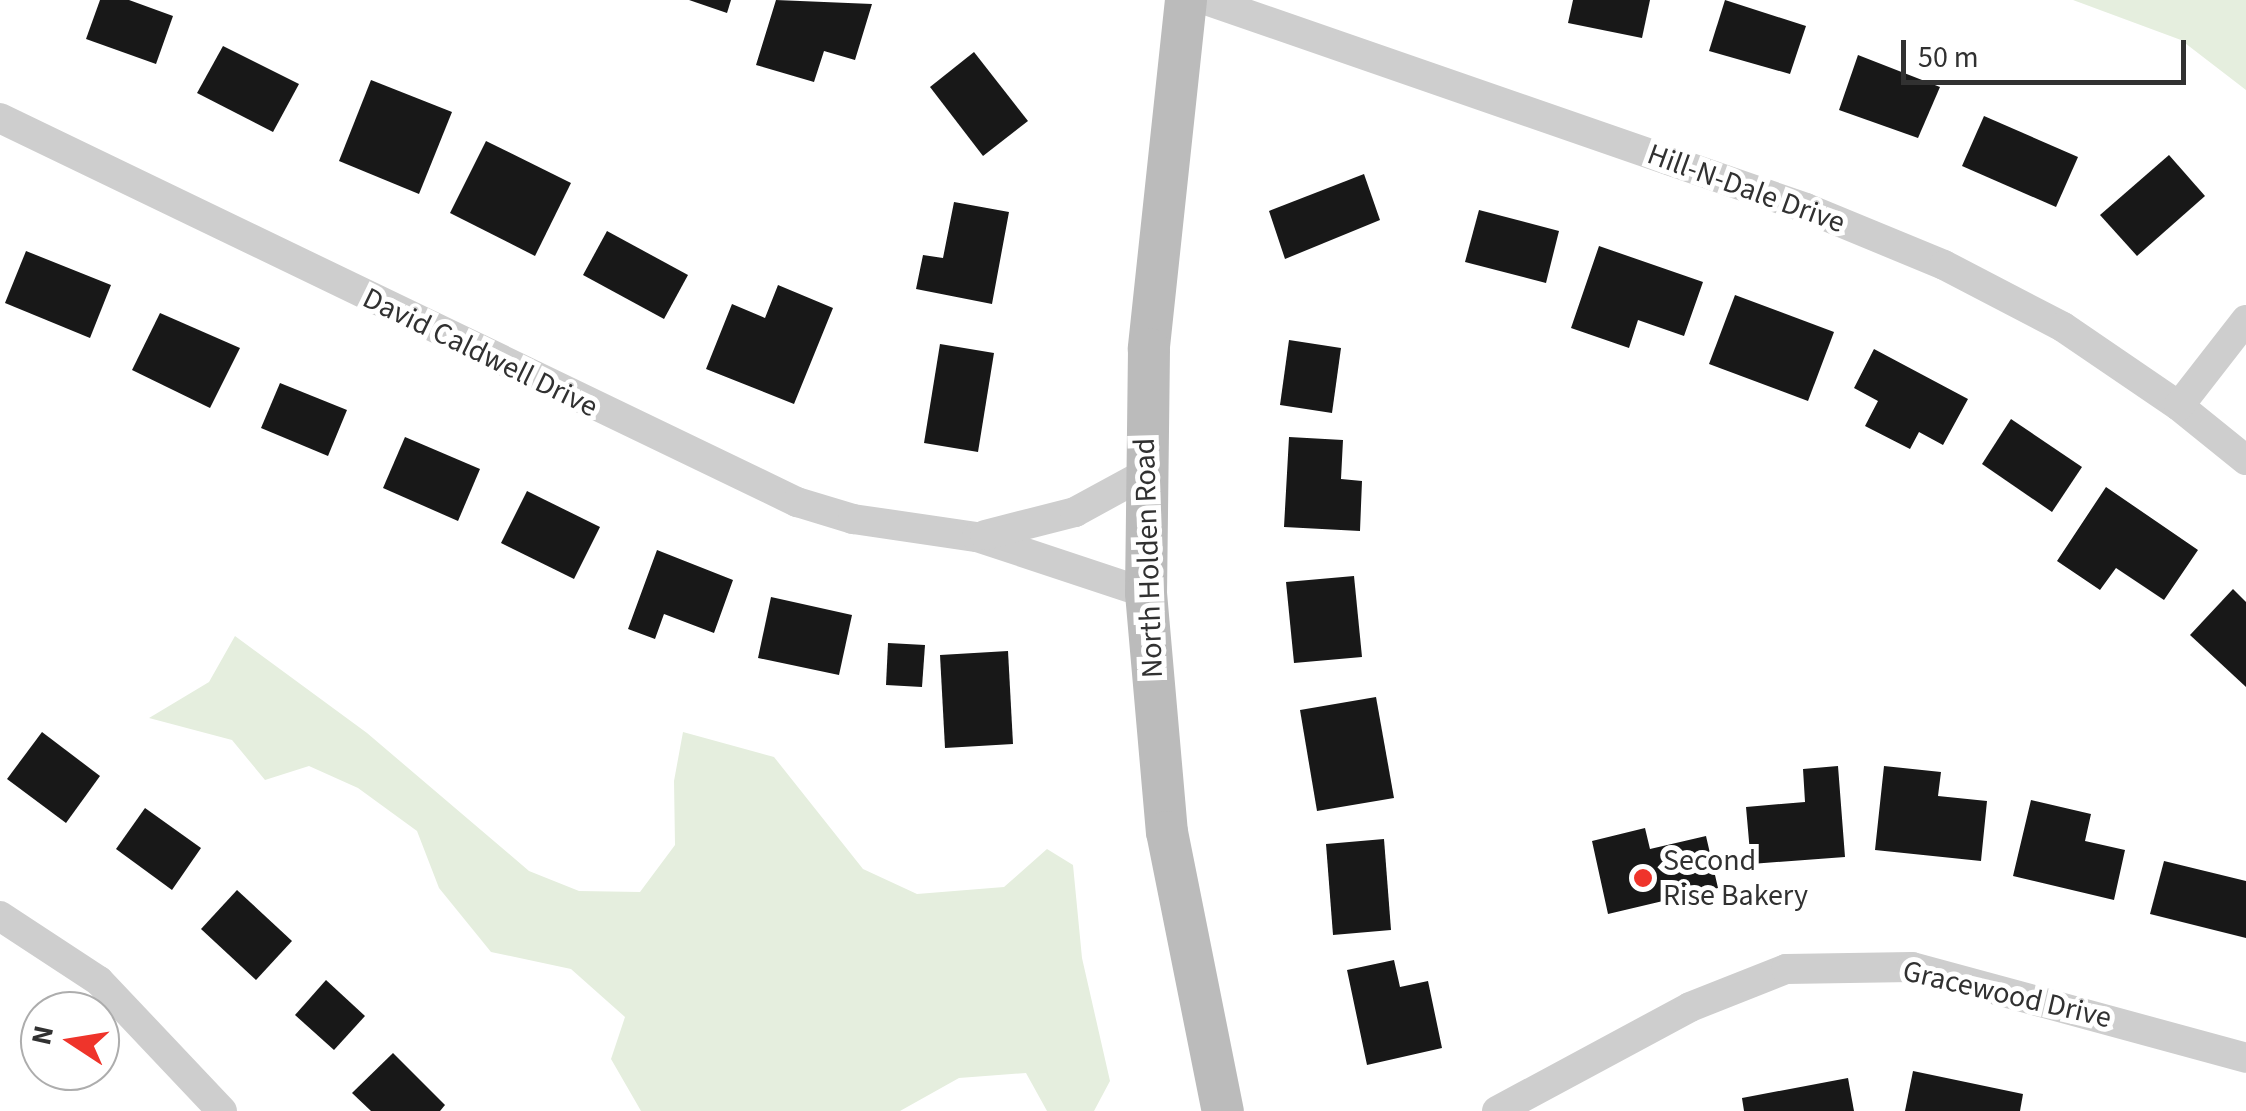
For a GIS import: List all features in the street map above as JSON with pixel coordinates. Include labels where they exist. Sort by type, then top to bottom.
[{"type":"main road","name":"North Holden Road","points":[[1186,0],[1149,350],[1144,475],[1146,594],[1167,832],[1224,1111]]},
{"type":"street","name":"Hill-N-Dale Drive","points":[[1206,0],[1806,208],[1927,258],[2063,328],[2179,406],[2246,460]]},
{"type":"street","name":"David Caldwell Drive","points":[[0,118],[798,502],[868,522],[977,536],[1146,594]]},
{"type":"street","points":[[2179,406],[2246,320]]},
{"type":"street","name":"David Caldwell Drive","points":[[977,536],[1075,512],[1144,475]]},
{"type":"street","points":[[0,916],[99,981],[222,1111]]},
{"type":"street","name":"Gracewood Drive","points":[[1497,1111],[1690,1007],[1786,969],[1912,967],[2246,1058]]},
{"type":"green space","points":[[2073,0],[2246,0],[2246,90],[2181,40]]},
{"type":"green space","points":[[235,636],[367,733],[529,871],[579,891],[640,892],[675,845],[674,781],[683,732],[774,757],[863,869],[917,894],[1004,887],[1047,849],[1073,865],[1082,958],[1110,1081],[1094,1111],[1047,1111],[1026,1073],[959,1078],[900,1111],[641,1111],[611,1059],[625,1017],[571,969],[491,952],[439,888],[417,831],[358,788],[309,766],[265,780],[232,740],[149,718],[209,682]]},
{"type":"building","points":[[100,0],[129,0],[173,16],[156,64],[86,39]]},
{"type":"building","points":[[689,0],[731,0],[727,13]]},
{"type":"building","points":[[776,0],[872,4],[855,60],[824,51],[814,82],[756,65]]},
{"type":"building","points":[[1573,0],[1650,0],[1642,38],[1568,23]]},
{"type":"building","points":[[1725,0],[1806,26],[1790,74],[1709,51]]},
{"type":"building","points":[[223,46],[299,84],[273,132],[197,93]]},
{"type":"building","points":[[974,52],[1028,121],[983,156],[930,87]]},
{"type":"building","points":[[1858,55],[1940,87],[1918,138],[1839,110]]},
{"type":"building","points":[[371,80],[452,112],[419,194],[339,161]]},
{"type":"building","points":[[1984,116],[2078,157],[2056,207],[1962,166]]},
{"type":"building","points":[[486,141],[571,183],[535,256],[450,213]]},
{"type":"building","points":[[2169,155],[2205,196],[2137,256],[2100,215]]},
{"type":"building","points":[[1364,174],[1380,220],[1285,259],[1269,211]]},
{"type":"building","points":[[954,202],[1009,212],[992,304],[916,289],[923,255],[943,258]]},
{"type":"building","points":[[1479,210],[1559,231],[1546,283],[1465,262]]},
{"type":"building","points":[[607,231],[688,275],[664,319],[583,275]]},
{"type":"building","points":[[1599,246],[1703,282],[1684,336],[1638,320],[1629,348],[1571,328]]},
{"type":"building","points":[[26,251],[111,285],[90,338],[5,303]]},
{"type":"building","points":[[778,285],[833,308],[794,404],[706,369],[732,304],[765,318]]},
{"type":"building","points":[[1735,295],[1834,332],[1808,401],[1709,364]]},
{"type":"building","points":[[160,313],[240,348],[210,408],[132,370]]},
{"type":"building","points":[[1289,340],[1341,348],[1332,413],[1280,405]]},
{"type":"building","points":[[940,344],[994,353],[978,452],[924,443]]},
{"type":"building","points":[[1874,349],[1968,399],[1943,445],[1919,432],[1910,449],[1865,426],[1878,401],[1854,388]]},
{"type":"building","points":[[280,383],[347,410],[328,456],[261,428]]},
{"type":"building","points":[[2011,419],[2082,467],[2052,512],[1982,464]]},
{"type":"building","points":[[405,437],[480,469],[458,521],[383,488]]},
{"type":"building","points":[[1289,437],[1343,440],[1341,479],[1362,481],[1360,531],[1284,527]]},
{"type":"building","points":[[2106,487],[2198,550],[2164,600],[2116,568],[2100,590],[2057,561]]},
{"type":"building","points":[[527,491],[600,527],[574,579],[501,543]]},
{"type":"building","points":[[657,550],[733,580],[714,633],[664,614],[655,639],[628,629]]},
{"type":"building","points":[[1354,576],[1362,657],[1294,663],[1286,582]]},
{"type":"building","points":[[2233,589],[2246,602],[2246,687],[2190,635]]},
{"type":"building","points":[[771,597],[852,615],[839,675],[758,658]]},
{"type":"building","points":[[888,643],[925,645],[922,687],[886,685]]},
{"type":"building","points":[[1008,651],[1013,744],[945,748],[940,655]]},
{"type":"building","points":[[1376,697],[1394,798],[1317,811],[1300,710]]},
{"type":"building","points":[[42,732],[100,776],[66,823],[7,779]]},
{"type":"building","points":[[1838,766],[1845,857],[1751,864],[1746,807],[1805,802],[1803,769]]},
{"type":"building","points":[[1884,766],[1941,772],[1938,796],[1987,801],[1981,861],[1875,850]]},
{"type":"building","points":[[2031,800],[2091,814],[2085,841],[2125,850],[2114,900],[2013,876]]},
{"type":"building","points":[[145,808],[201,848],[172,890],[116,849]]},
{"type":"building","points":[[1645,828],[1650,849],[1706,836],[1718,888],[1608,914],[1592,841]]},
{"type":"building","points":[[1384,839],[1391,930],[1333,935],[1326,844]]},
{"type":"building","points":[[2164,861],[2246,881],[2246,938],[2150,914]]},
{"type":"building","points":[[237,890],[292,941],[256,980],[201,929]]},
{"type":"building","points":[[1394,960],[1400,987],[1428,981],[1442,1048],[1367,1065],[1347,970]]},
{"type":"building","points":[[326,980],[365,1016],[334,1050],[295,1015]]},
{"type":"building","points":[[393,1053],[445,1105],[440,1111],[371,1111],[352,1093]]},
{"type":"building","points":[[1913,1071],[2023,1094],[2020,1111],[1905,1111]]},
{"type":"building","points":[[1848,1078],[1854,1111],[1744,1111],[1742,1098]]},
{"type":"place","name":"Second Rise Bakery","points":[[1643,878]]}]
